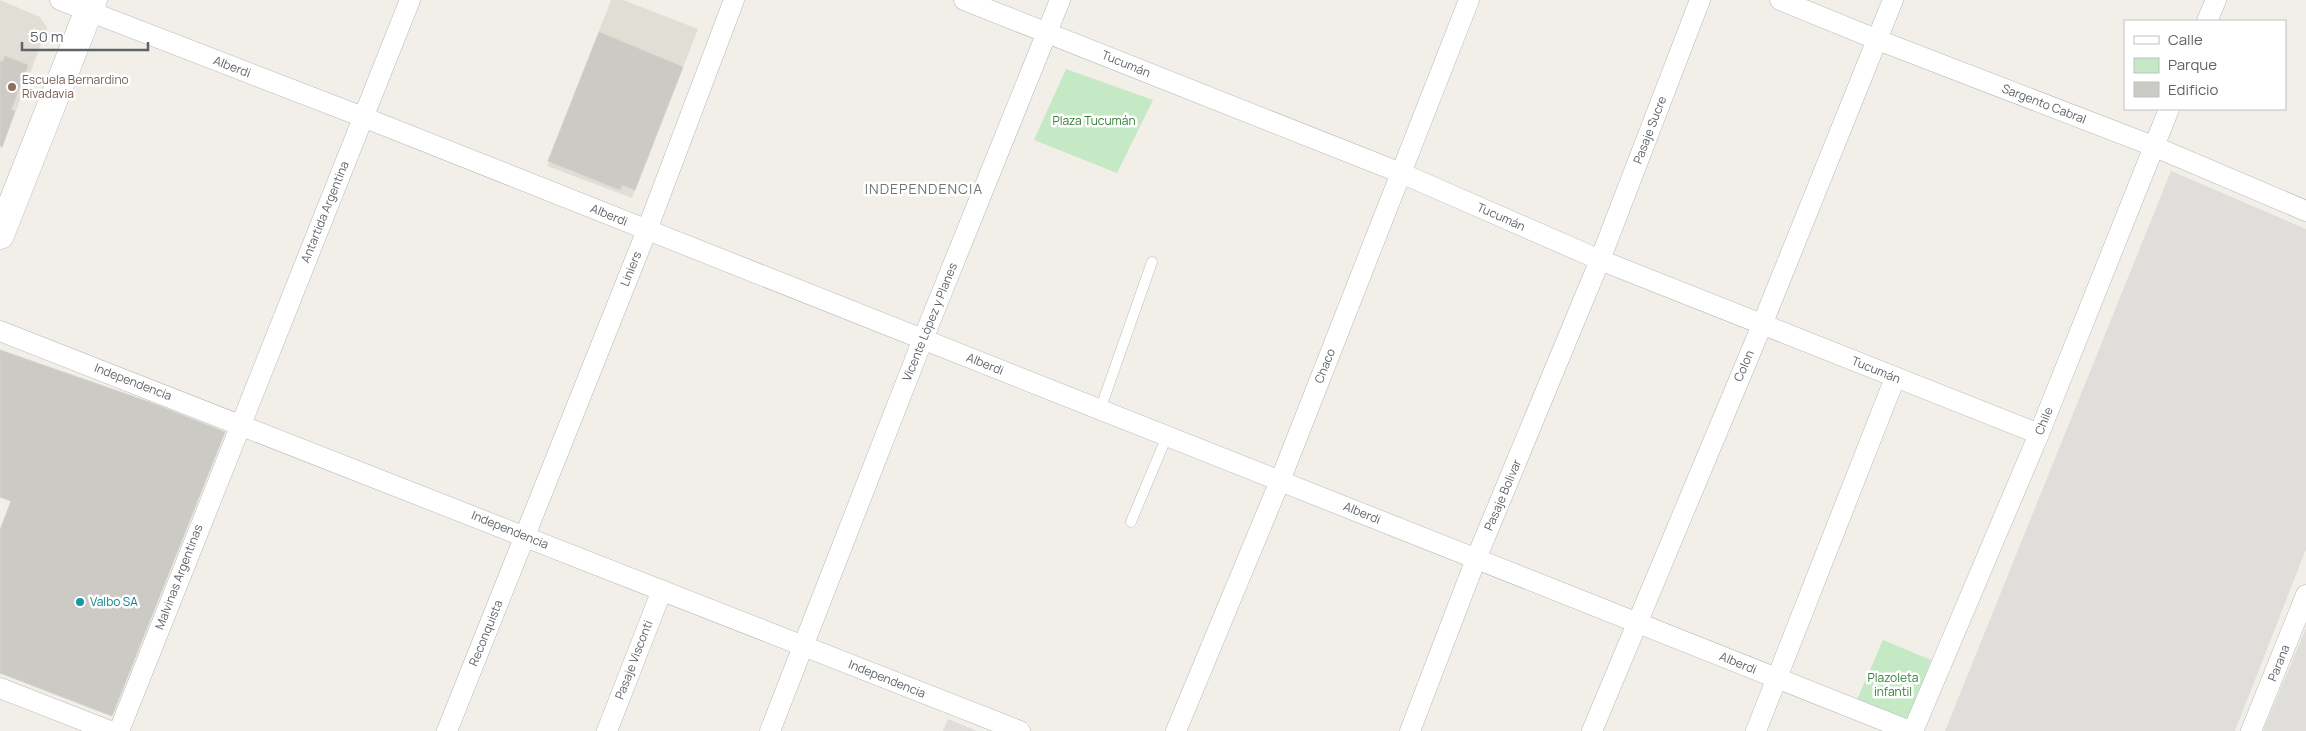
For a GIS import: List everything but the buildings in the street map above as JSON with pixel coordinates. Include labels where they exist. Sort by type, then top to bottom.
[{"type":"main road","points":[[0,235],[8,192],[91,6]]},
{"type":"street","name":"Alberdi","points":[[60,0],[91,6],[362,117],[1911,731]]},
{"type":"street","name":"Antartida Argentina","points":[[240,423],[410,0]]},
{"type":"street","name":"Liniers","points":[[525,536],[647,230],[734,0]]},
{"type":"street","name":"Tucumán","points":[[964,0],[1401,173],[1600,260],[2039,434]]},
{"type":"street","name":"Vicente López y Planes","points":[[770,731],[923,339],[1060,0]]},
{"type":"street","name":"Chaco","points":[[1176,731],[1280,481],[1469,0]]},
{"type":"street","name":"Pasaje Sucre","points":[[1600,260],[1700,0]]},
{"type":"street","name":"Sargento Cabral","points":[[1780,0],[1878,40],[2153,146],[2306,211]]},
{"type":"street","name":"Colon","points":[[1592,731],[1762,325],[1894,0]]},
{"type":"street","points":[[2207,20],[2216,0]]},
{"type":"street","name":"Chile","points":[[1911,731],[2039,434],[2169,110]]},
{"type":"street","name":"Pasaje Bolivar","points":[[1410,731],[1476,559],[1600,260]]},
{"type":"street","name":"Independencia","points":[[0,331],[240,423],[1020,731]]},
{"type":"street","points":[[1756,731],[1895,378]]},
{"type":"street","name":"Malvinas Argentinas","points":[[119,731],[240,423]]},
{"type":"street","name":"Reconquista","points":[[447,731],[525,536]]},
{"type":"street","name":"Pasaje Visconti","points":[[607,731],[662,590]]},
{"type":"street","name":"Parana","points":[[2251,731],[2306,595]]},
{"type":"street","points":[[0,688],[110,731]]},
{"type":"lane","points":[[1100,410],[1152,262]]},
{"type":"lane","points":[[1131,522],[1167,436]]},
{"type":"shaded area","name":"Escuela Bernardino Rivadavia","points":[[0,0],[40,17],[47,28],[2,148],[0,147]]},
{"type":"shaded area","points":[[611,0],[623,0],[698,29],[632,198],[547,166]]},
{"type":"shaded area","points":[[2171,171],[2306,229],[2306,549],[2235,731],[1945,731]]},
{"type":"shaded area","points":[[2306,628],[2306,731],[2263,731]]},
{"type":"shaded area","points":[[948,719],[977,731],[943,731]]},
{"type":"green space","name":"Plaza Tucumán","points":[[1066,69],[1153,100],[1117,173],[1034,140]]},
{"type":"green space","name":"Plazoleta infantil","points":[[1883,640],[1931,660],[1908,722],[1856,702]]},
{"type":"place","name":"Escuela Bernardino Rivadavia","points":[[12,87]]},
{"type":"place","name":"Valbo SA","points":[[80,602]]},
{"type":"district","name":"INDEPENDENCIA","points":[[924,189]]}]
